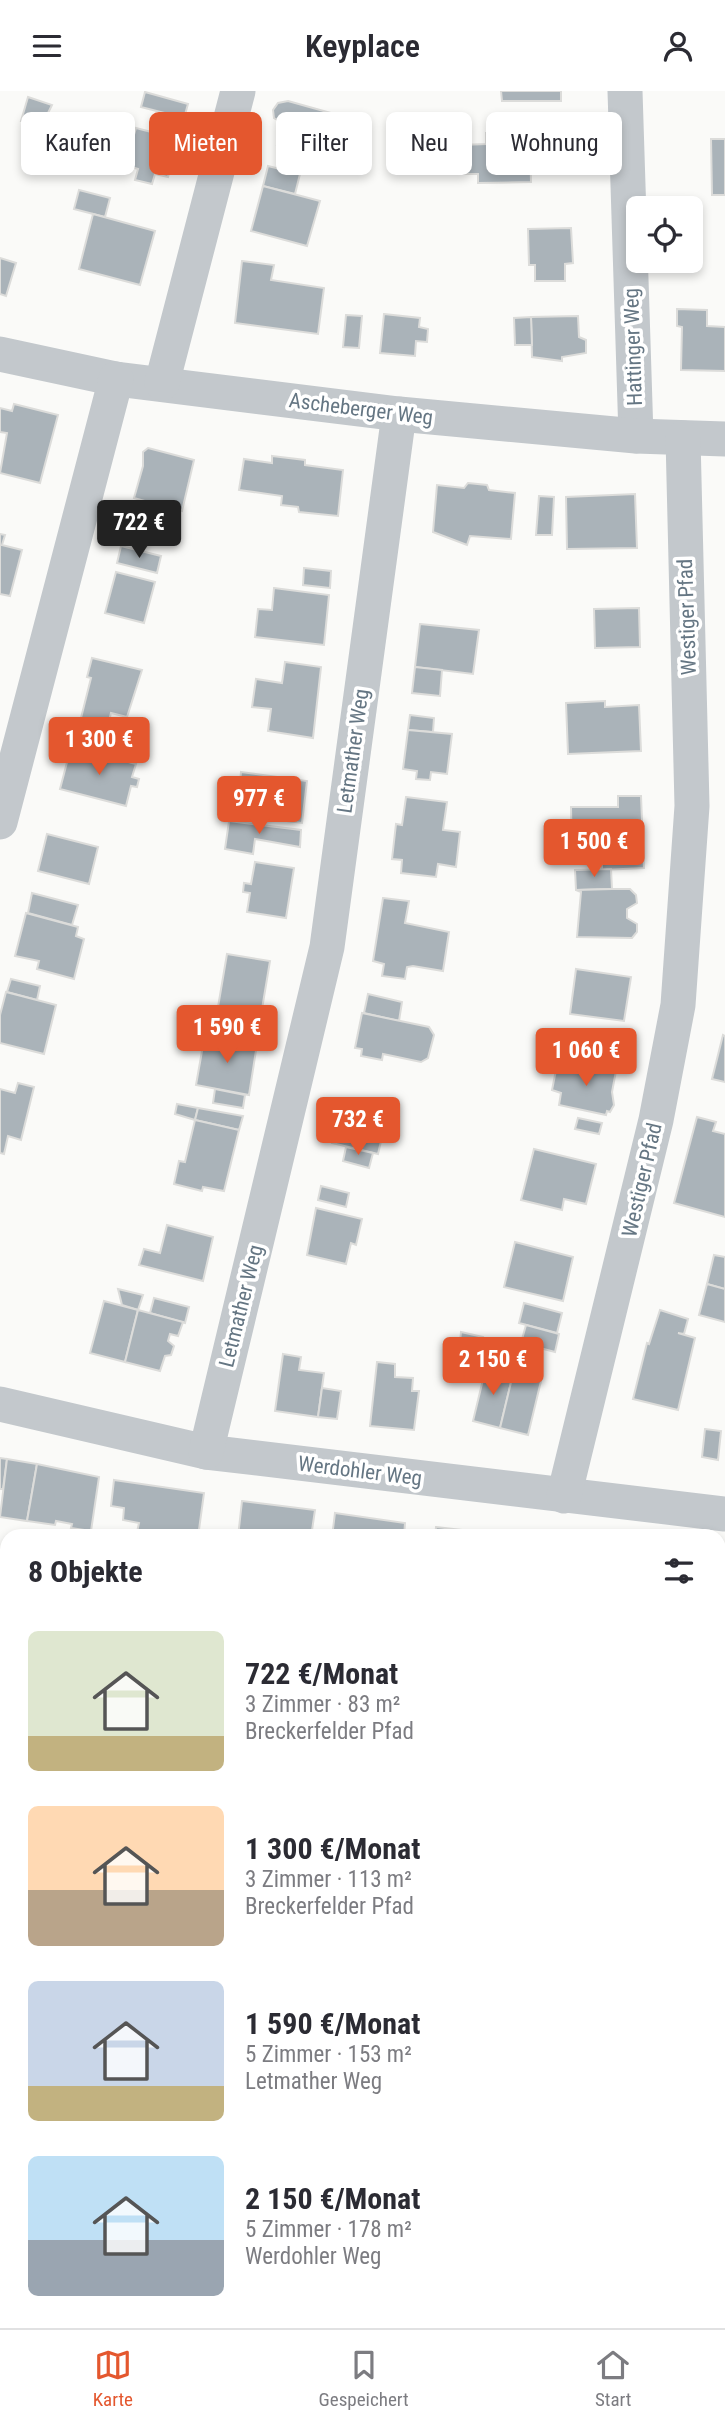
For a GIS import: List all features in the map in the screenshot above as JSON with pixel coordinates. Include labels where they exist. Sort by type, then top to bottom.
[{"type":"street","points":[[162,383],[238,91]]},
{"type":"street","name":"Hattinger Weg","points":[[625,91],[636,436]]},
{"type":"street","name":"Ascheberger Weg","points":[[0,354],[116,379],[398,414],[636,436],[725,439]]},
{"type":"street","points":[[0,822],[116,379]]},
{"type":"street","name":"Letmather Weg","points":[[206,1452],[327,947],[398,414]]},
{"type":"street","name":"Westiger Pfad","points":[[564,1496],[656,1120],[678,1005],[692,806],[682,438]]},
{"type":"street","name":"Werdohler Weg","points":[[0,1404],[206,1452],[725,1514]]},
{"type":"building","points":[[501,91],[561,91],[561,101],[502,101]]},
{"type":"building","points":[[145,92],[188,104],[186,112],[161,112],[141,107]]},
{"type":"building","points":[[28,97],[52,105],[48,112],[24,112]]},
{"type":"building","points":[[288,101],[327,112],[276,112],[276,119],[273,110],[278,103]]},
{"type":"building","points":[[136,128],[149,131],[149,175],[155,175],[152,184],[135,180],[138,169],[135,168]]},
{"type":"building","points":[[711,139],[725,139],[725,195],[712,195]]},
{"type":"building","points":[[486,144],[486,175],[531,175],[531,182],[478,183],[478,174],[472,174],[472,145]]},
{"type":"building","points":[[268,166],[276,168],[276,175],[300,175],[295,194],[263,186]]},
{"type":"building","points":[[263,186],[320,201],[307,246],[251,231]]},
{"type":"building","points":[[79,190],[110,198],[105,217],[74,209]]},
{"type":"building","points":[[93,214],[155,231],[140,285],[79,269]]},
{"type":"building","points":[[571,228],[573,263],[565,264],[565,281],[535,281],[535,265],[529,265],[528,229]]},
{"type":"building","points":[[0,258],[16,263],[6,296],[0,294]]},
{"type":"building","points":[[242,261],[274,265],[271,280],[324,288],[318,334],[235,323]]},
{"type":"building","points":[[677,309],[707,310],[707,326],[725,327],[725,371],[681,370],[682,327],[677,326]]},
{"type":"building","points":[[384,314],[420,318],[419,327],[428,329],[427,342],[416,341],[415,356],[380,353]]},
{"type":"building","points":[[346,315],[362,316],[359,348],[343,347]]},
{"type":"building","points":[[578,316],[579,337],[586,340],[586,353],[562,357],[562,361],[532,357],[531,317]]},
{"type":"building","points":[[531,317],[532,345],[515,345],[514,318]]},
{"type":"building","points":[[14,404],[58,415],[40,483],[0,473],[7,433],[0,432],[0,408],[12,411]]},
{"type":"building","points":[[148,448],[194,460],[182,511],[172,508],[170,516],[157,513],[159,505],[134,498],[143,466],[143,452]]},
{"type":"building","points":[[272,456],[305,460],[305,465],[343,470],[338,516],[299,512],[298,507],[281,505],[282,496],[239,490],[244,459],[272,463]]},
{"type":"building","points":[[468,483],[487,485],[489,490],[515,493],[511,539],[470,536],[467,545],[433,532],[437,485],[464,488]]},
{"type":"building","points":[[635,494],[637,548],[567,549],[566,497]]},
{"type":"building","points":[[539,496],[554,497],[552,535],[536,535]]},
{"type":"building","points":[[0,534],[5,535],[2,545],[22,550],[10,596],[0,594]]},
{"type":"building","points":[[121,546],[161,556],[157,573],[117,563]]},
{"type":"building","points":[[304,568],[331,571],[330,588],[303,585]]},
{"type":"building","points":[[116,572],[155,582],[144,623],[105,613]]},
{"type":"building","points":[[274,588],[329,595],[324,645],[255,637],[258,609],[272,610]]},
{"type":"building","points":[[639,608],[640,647],[595,648],[594,609]]},
{"type":"building","points":[[420,624],[479,630],[473,674],[415,667]]},
{"type":"building","points":[[92,658],[142,670],[127,717],[111,713],[107,729],[80,722],[91,678],[87,677]]},
{"type":"building","points":[[285,662],[321,667],[313,738],[268,731],[271,709],[252,707],[256,679],[282,683]]},
{"type":"building","points":[[415,667],[442,670],[440,696],[412,693]]},
{"type":"building","points":[[605,701],[605,707],[639,705],[641,751],[568,754],[566,703]]},
{"type":"building","points":[[410,715],[434,718],[433,732],[408,730]]},
{"type":"building","points":[[408,730],[452,734],[447,774],[431,772],[430,780],[416,779],[417,771],[403,769]]},
{"type":"building","points":[[71,747],[136,764],[132,777],[139,779],[137,787],[131,786],[126,806],[60,789]]},
{"type":"building","points":[[241,772],[307,781],[302,823],[255,817],[257,798],[239,795]]},
{"type":"building","points":[[618,796],[641,796],[644,868],[602,870],[602,855],[572,856],[571,807],[618,807]]},
{"type":"building","points":[[406,797],[447,802],[443,830],[460,832],[456,867],[438,864],[436,877],[401,873],[402,860],[392,859],[396,824],[402,825]]},
{"type":"building","points":[[229,821],[301,830],[300,847],[255,839],[253,854],[225,849]]},
{"type":"building","points":[[47,834],[98,847],[89,884],[38,871]]},
{"type":"building","points":[[255,862],[294,868],[286,918],[247,912],[250,893],[243,892],[244,883],[251,884]]},
{"type":"building","points":[[611,869],[612,889],[576,890],[575,870]]},
{"type":"building","points":[[630,889],[636,895],[637,903],[627,909],[627,918],[637,924],[637,932],[632,938],[577,937],[581,892],[576,890]]},
{"type":"building","points":[[32,893],[78,905],[72,925],[28,913]]},
{"type":"building","points":[[383,898],[409,901],[405,923],[449,932],[443,971],[413,966],[407,967],[405,979],[382,976],[384,964],[373,961]]},
{"type":"building","points":[[26,913],[78,927],[76,936],[84,939],[74,979],[37,969],[39,961],[15,956]]},
{"type":"building","points":[[227,954],[270,961],[261,1015],[218,1007]]},
{"type":"building","points":[[576,969],[631,977],[624,1021],[570,1014]]},
{"type":"building","points":[[11,979],[40,986],[37,1000],[7,992]]},
{"type":"building","points":[[6,992],[56,1005],[44,1054],[0,1043],[0,1015]]},
{"type":"building","points":[[368,994],[402,1002],[399,1021],[364,1013]]},
{"type":"building","points":[[362,1013],[429,1027],[434,1035],[428,1058],[421,1062],[383,1054],[382,1060],[361,1056],[362,1049],[355,1048]]},
{"type":"building","points":[[205,1034],[257,1044],[249,1095],[196,1085]]},
{"type":"building","points":[[723,1035],[725,1036],[725,1082],[712,1079]]},
{"type":"building","points":[[568,1062],[616,1071],[612,1092],[614,1105],[610,1112],[607,1111],[606,1115],[559,1105],[561,1093],[552,1090],[556,1070],[566,1072]]},
{"type":"building","points":[[18,1083],[34,1087],[21,1140],[8,1136],[4,1154],[0,1153],[0,1089],[15,1093]]},
{"type":"building","points":[[215,1089],[245,1095],[243,1108],[213,1103]]},
{"type":"building","points":[[342,1101],[388,1111],[387,1115],[399,1117],[394,1139],[382,1137],[378,1154],[332,1143]]},
{"type":"building","points":[[177,1104],[198,1108],[195,1120],[175,1114]]},
{"type":"building","points":[[198,1108],[243,1116],[239,1130],[195,1120]]},
{"type":"building","points":[[697,1117],[716,1122],[713,1131],[725,1134],[725,1217],[674,1203]]},
{"type":"building","points":[[578,1118],[602,1123],[599,1134],[575,1129]]},
{"type":"building","points":[[195,1120],[239,1130],[224,1191],[203,1187],[202,1191],[174,1184],[179,1161],[185,1162]]},
{"type":"building","points":[[346,1147],[373,1153],[369,1168],[343,1161]]},
{"type":"building","points":[[534,1149],[596,1164],[586,1204],[564,1199],[562,1210],[521,1200]]},
{"type":"building","points":[[321,1186],[349,1193],[346,1207],[318,1200]]},
{"type":"building","points":[[316,1208],[362,1219],[356,1245],[351,1243],[346,1264],[307,1255]]},
{"type":"building","points":[[167,1225],[213,1237],[203,1281],[139,1265],[144,1249],[160,1253]]},
{"type":"building","points":[[515,1242],[573,1257],[563,1301],[504,1287]]},
{"type":"building","points":[[714,1255],[725,1257],[725,1289],[707,1284]]},
{"type":"building","points":[[707,1284],[725,1289],[725,1322],[699,1315]]},
{"type":"building","points":[[118,1289],[143,1295],[138,1310],[122,1305]]},
{"type":"building","points":[[154,1298],[189,1307],[185,1323],[150,1313]]},
{"type":"building","points":[[104,1301],[138,1310],[125,1362],[90,1353]]},
{"type":"building","points":[[524,1303],[562,1313],[557,1333],[519,1323]]},
{"type":"building","points":[[138,1310],[183,1322],[178,1336],[170,1334],[168,1341],[174,1346],[171,1355],[165,1356],[160,1371],[125,1362]]},
{"type":"building","points":[[660,1310],[688,1319],[684,1334],[678,1333],[695,1338],[678,1410],[633,1399],[647,1343],[649,1344]]},
{"type":"building","points":[[526,1325],[559,1334],[555,1352],[521,1343]]},
{"type":"building","points":[[461,1332],[483,1337],[475,1366],[458,1362]]},
{"type":"building","points":[[283,1354],[301,1357],[299,1370],[324,1373],[318,1417],[275,1411]]},
{"type":"building","points":[[377,1362],[395,1364],[395,1377],[413,1378],[412,1391],[419,1391],[414,1430],[370,1426]]},
{"type":"building","points":[[486,1367],[513,1374],[500,1428],[473,1421]]},
{"type":"building","points":[[513,1374],[541,1381],[528,1435],[500,1428]]},
{"type":"building","points":[[322,1388],[341,1391],[337,1419],[318,1417]]},
{"type":"building","points":[[705,1429],[721,1431],[718,1460],[702,1457]]},
{"type":"building","points":[[0,1458],[7,1459],[3,1489],[0,1489]]},
{"type":"building","points":[[7,1459],[37,1464],[27,1521],[0,1517]]},
{"type":"building","points":[[37,1464],[99,1477],[91,1529],[71,1528],[72,1524],[56,1521],[55,1525],[27,1521]]},
{"type":"building","points":[[114,1480],[204,1493],[199,1529],[138,1529],[139,1523],[123,1520],[124,1508],[111,1506]]},
{"type":"building","points":[[242,1501],[315,1510],[312,1529],[239,1529]]},
{"type":"building","points":[[335,1513],[405,1523],[405,1529],[333,1529]]}]
